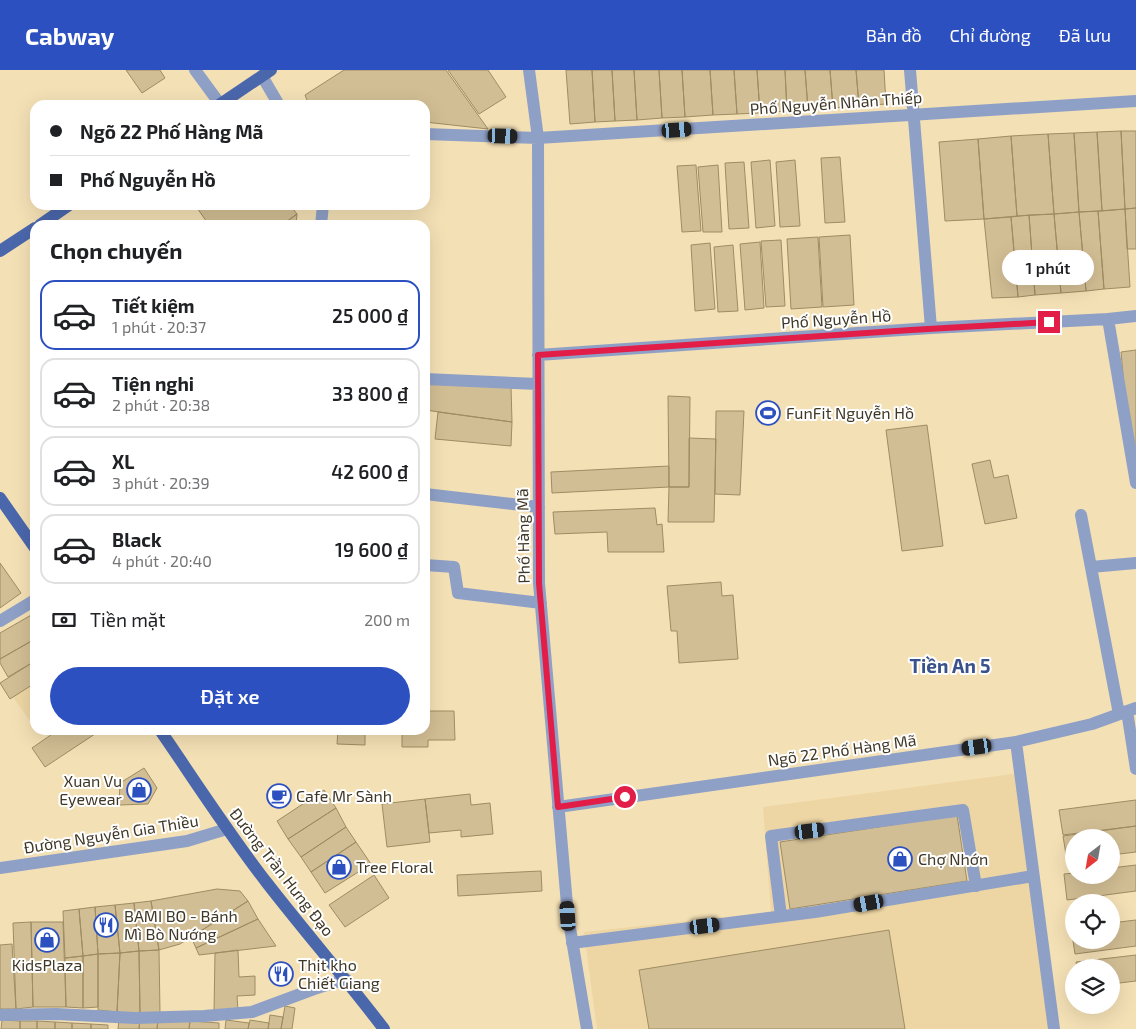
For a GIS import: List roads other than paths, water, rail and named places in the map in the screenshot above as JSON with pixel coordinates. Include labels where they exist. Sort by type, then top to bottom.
[{"type":"main road","points":[[226,100],[267,73]]},
{"type":"main road","points":[[47,220],[62,210]]},
{"type":"main road","points":[[0,252],[30,231]]},
{"type":"main road","points":[[0,498],[30,541]]},
{"type":"main road","name":"Đường Trần Hưng Đạo","points":[[163,735],[226,829],[384,1029]]},
{"type":"street","points":[[195,70],[216,100]]},
{"type":"street","name":"Phố Hàng Mã","points":[[529,70],[538,138],[539,583],[568,916],[587,1029]]},
{"type":"street","points":[[910,70],[931,328]]},
{"type":"street","points":[[267,73],[277,100]]},
{"type":"street","name":"Phố Nguyễn Nhân Thiếp","points":[[430,134],[538,138],[1136,101]]},
{"type":"street","name":"Phố Nguyễn Hồ","points":[[538,355],[1136,316]]},
{"type":"street","points":[[1108,319],[1136,483]]},
{"type":"street","points":[[430,379],[538,384]]},
{"type":"street","points":[[430,495],[539,507]]},
{"type":"street","points":[[1081,515],[1091,566],[1127,711],[1136,769]]},
{"type":"street","points":[[1091,566],[1136,563]]},
{"type":"street","points":[[430,565],[454,567],[458,593],[541,603]]},
{"type":"street","points":[[0,621],[30,603]]},
{"type":"street","name":"Ngõ 22 Phố Hàng Mã","points":[[558,807],[1016,742],[1092,724],[1127,711]]},
{"type":"street","points":[[1016,742],[1054,1029]]},
{"type":"street","points":[[781,916],[771,836],[963,810],[976,886]]},
{"type":"street","name":"Đường Nguyễn Gia Thiều","points":[[0,868],[187,841],[226,829]]},
{"type":"street","points":[[572,943],[781,916],[1033,876]]},
{"type":"street","points":[[0,1015],[56,1014],[117,1023],[135,1018],[204,1016],[252,1012],[346,979]]},
{"type":"place","name":"FunFit Nguyễn Hồ","points":[[768,413]]},
{"type":"place","name":"Xuan Vu Eyewear","points":[[139,790]]},
{"type":"place","name":"Cafe Mr Sành","points":[[279,796]]},
{"type":"place","name":"Chợ Nhớn","points":[[900,859]]},
{"type":"place","name":"Tree Floral","points":[[339,867]]},
{"type":"place","name":"BAMI BO - Bánh Mì Bò Nướng","points":[[106,925]]},
{"type":"place","name":"KidsPlaza","points":[[47,940]]},
{"type":"place","name":"Thịt kho Chiết Giang","points":[[281,974]]},
{"type":"district","name":"Tiền An 5","points":[[950,666]]}]
